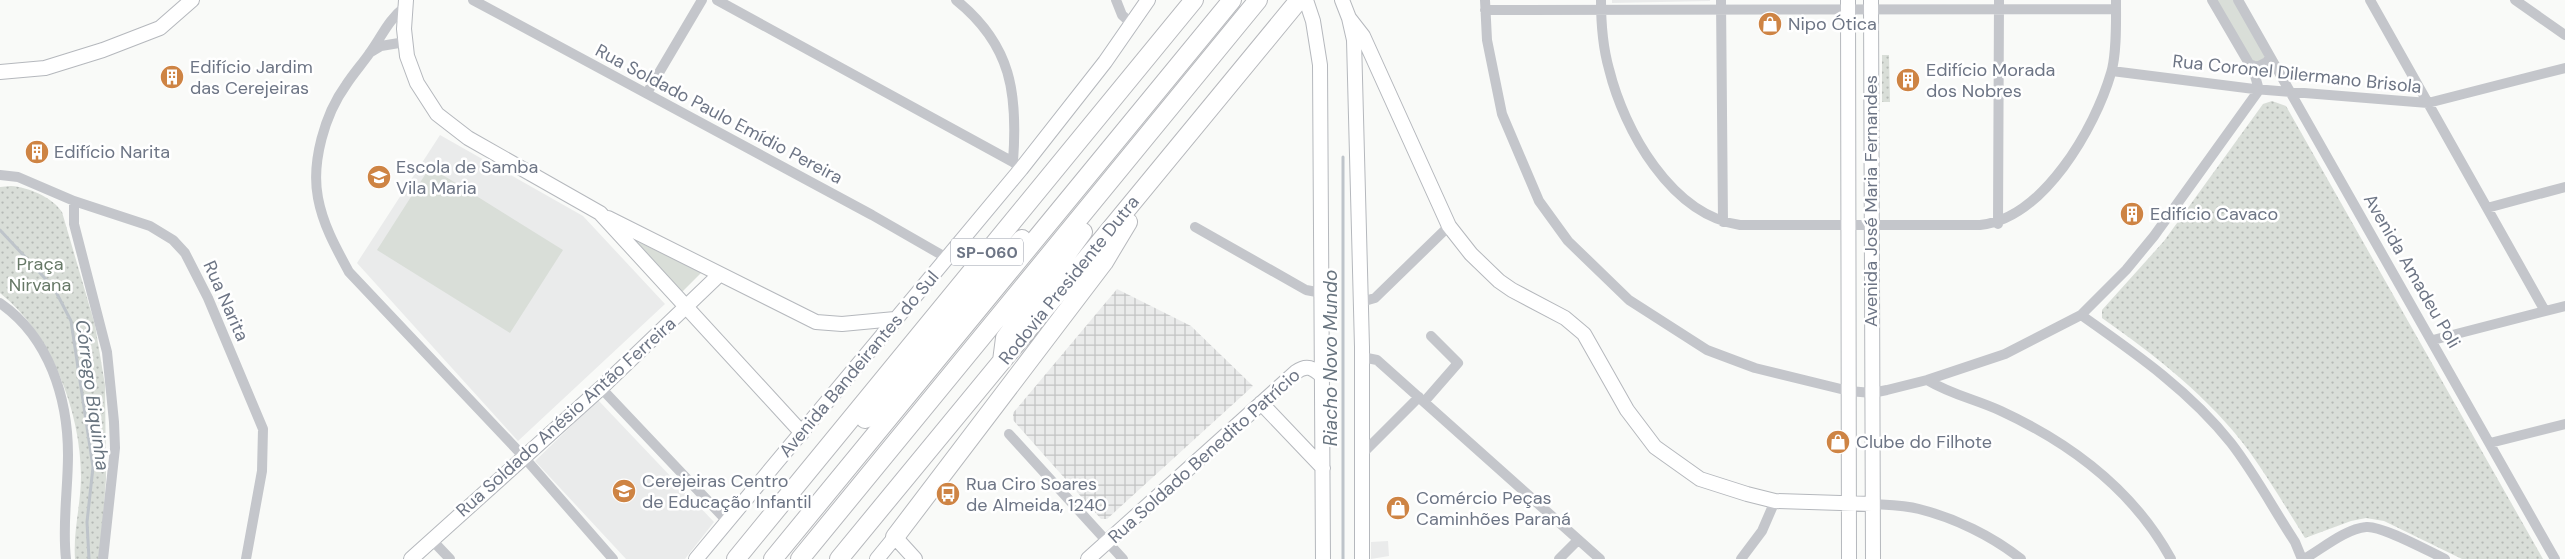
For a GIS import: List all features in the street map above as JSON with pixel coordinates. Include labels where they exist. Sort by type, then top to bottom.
[{"type":"highway","name":"SP-060","points":[[736,559],[1194,0]]},
{"type":"highway","name":"SP-060","points":[[774,559],[1232,0]]},
{"type":"highway","name":"Rodovia Presidente Dutra","points":[[800,559],[1258,0]]},
{"type":"highway","name":"Rodovia Presidente Dutra","points":[[839,559],[1299,0]]},
{"type":"highway","points":[[780,504],[804,488],[1065,190],[1087,178]]},
{"type":"highway","points":[[1002,361],[1004,338],[1099,211],[1105,188]]},
{"type":"highway","points":[[895,537],[1104,262],[1126,226],[1135,200]]},
{"type":"street","points":[[0,72],[45,68],[103,50],[160,28],[192,0]]},
{"type":"street","name":"Rua Soldado Paulo Emídio Pereira","points":[[473,0],[872,215],[947,258]]},
{"type":"street","points":[[647,93],[702,0]]},
{"type":"street","points":[[718,0],[1017,165]]},
{"type":"street","points":[[956,0],[990,36],[1009,72],[1016,126],[1017,165]]},
{"type":"street","points":[[1116,0],[1122,15],[1132,24]]},
{"type":"street","name":"Avenida Bandeirantes do Sul","points":[[696,559],[947,258],[1017,165],[1106,62],[1148,0]]},
{"type":"street","points":[[1306,0],[1313,21],[1320,65],[1323,559]]},
{"type":"street","points":[[1342,0],[1349,18],[1354,40],[1362,357],[1362,559]]},
{"type":"street","points":[[1602,5],[1609,68],[1632,131],[1670,186],[1682,198],[1723,222],[1740,225],[1872,225],[1998,224],[2031,200],[2057,176],[2079,145],[2097,112],[2112,70],[2116,4],[1485,5],[1489,49],[1502,114],[1539,201],[1568,241],[1629,300],[1707,350],[1755,368],[1849,391],[1872,393],[1927,380],[2005,354],[2081,315],[2126,270],[2154,236],[2259,90],[2249,64],[2212,0]]},
{"type":"street","name":"Avenida Amadeu Poli","points":[[2238,0],[2433,340],[2555,559]]},
{"type":"street","points":[[2370,0],[2545,311]]},
{"type":"street","points":[[2516,0],[2565,35]]},
{"type":"street","points":[[407,2],[405,42],[411,68],[422,91],[437,114],[452,128],[600,214],[816,322],[842,324],[895,319]]},
{"type":"street","points":[[407,2],[392,17],[370,52],[345,86],[326,123],[318,164],[317,181],[318,197],[330,237],[349,272],[523,456],[612,559]]},
{"type":"street","name":"Avenida José Maria Fernandes","points":[[1871,4],[1873,559]]},
{"type":"street","points":[[1998,224],[1999,4]]},
{"type":"street","points":[[1721,5],[1723,222]]},
{"type":"street","name":"Avenida José Maria Fernandes","points":[[1848,5],[1849,559]]},
{"type":"street","points":[[1349,18],[1363,36],[1449,226],[1471,254],[1499,281],[1564,318],[1584,334],[1628,410],[1655,447],[1700,479],[1774,502],[1849,503],[1918,508],[1977,531],[2021,559]]},
{"type":"street","points":[[370,52],[381,46],[405,42]]},
{"type":"street","points":[[2249,64],[2258,67],[2267,62],[2270,57]]},
{"type":"street","name":"Rua Coronel Dilermano Brisola","points":[[2112,70],[2259,90],[2428,103],[2565,68]]},
{"type":"street","name":"Rua Narita","points":[[0,174],[18,177],[74,201],[150,226],[173,240],[185,253],[195,269],[263,429],[262,470],[246,559]]},
{"type":"street","points":[[2487,208],[2565,187]]},
{"type":"street","points":[[74,201],[74,224],[106,352],[114,422],[115,448],[103,559]]},
{"type":"street","points":[[600,214],[802,433]]},
{"type":"street","points":[[1361,302],[1375,298],[1449,226]]},
{"type":"street","points":[[1194,227],[1306,290],[1322,293]]},
{"type":"street","name":"Rua Soldado Anésio Antão Ferreira","points":[[411,559],[523,456],[601,388],[687,308],[719,275]]},
{"type":"street","points":[[0,303],[30,330],[58,385],[65,414],[68,454],[66,559]]},
{"type":"street","points":[[2433,340],[2565,306]]},
{"type":"street","points":[[2081,315],[2161,373],[2200,410],[2231,444],[2295,542],[2303,559],[2355,529],[2367,526],[2380,528],[2424,554],[2444,559]]},
{"type":"street","points":[[1362,454],[1458,363],[1431,336]]},
{"type":"street","points":[[1362,357],[1377,360],[1600,559]]},
{"type":"street","name":"Rua Soldado Benedito Patrício","points":[[1088,559],[1261,402],[1303,367],[1311,367],[1322,376]]},
{"type":"street","points":[[1927,380],[1947,392],[2000,410],[2049,437],[2092,465],[2124,494],[2162,543],[2171,559]]},
{"type":"street","points":[[601,388],[727,521]]},
{"type":"street","points":[[1261,402],[1323,468]]},
{"type":"street","points":[[2490,443],[2565,424]]},
{"type":"street","points":[[1009,434],[1123,559]]},
{"type":"street","points":[[1741,559],[1762,530],[1774,502]]},
{"type":"street","points":[[877,559],[895,537],[914,559]]},
{"type":"street","points":[[431,539],[450,559]]},
{"type":"street","points":[[1559,559],[1578,540]]},
{"type":"shaded area","points":[[1612,0],[1710,0],[1710,1],[1612,3]]},
{"type":"shaded area","points":[[440,135],[583,216],[665,304],[518,441],[357,263]]},
{"type":"shaded area","points":[[1117,289],[1191,326],[1253,386],[1107,519],[1101,519],[1013,420],[1013,413]]},
{"type":"shaded area","name":"Cerejeiras Centro de Educação Infantil","points":[[598,400],[714,522],[685,559],[626,559],[535,461]]},
{"type":"shaded area","points":[[1388,541],[1389,556],[1371,559],[1371,542]]},
{"type":"green space","points":[[2216,0],[2234,0],[2265,55],[2264,60],[2260,63],[2250,60]]},
{"type":"green space","points":[[1882,55],[1889,55],[1890,102],[1882,102]]},
{"type":"green space","points":[[2272,101],[2286,106],[2543,559],[2462,559],[2384,521],[2366,518],[2351,521],[2305,538],[2249,451],[2217,413],[2181,378],[2102,318],[2102,310],[2164,241],[2263,104]]},
{"type":"green space","points":[[430,167],[563,250],[510,333],[377,250]]},
{"type":"green space","name":"Praça Nirvana","points":[[0,187],[25,188],[46,197],[62,212],[95,325],[105,385],[106,479],[100,559],[75,559],[75,538],[81,486],[80,451],[76,426],[60,376],[34,329],[0,293]]},
{"type":"green space","points":[[636,241],[702,272],[682,292]]},
{"type":"waterway","name":"Riacho Novo Mundo","points":[[1343,157],[1343,559]]},
{"type":"waterway","name":"Córrego Biquinha","points":[[0,230],[54,288],[71,321],[93,467],[87,522],[89,559]]},
{"type":"place","name":"Nipo Ótica","points":[[1770,24]]},
{"type":"place","name":"Edifício Jardim das Cerejeiras","points":[[172,77]]},
{"type":"place","name":"Edifício Morada dos Nobres","points":[[1908,80]]},
{"type":"place","name":"Edifício Narita","points":[[37,152]]},
{"type":"place","name":"Escola de Samba Vila Maria","points":[[379,177]]},
{"type":"place","name":"Edifício Cavaco","points":[[2132,214]]},
{"type":"place","name":"Clube do Filhote","points":[[1838,442]]},
{"type":"place","name":"Cerejeiras Centro de Educação Infantil","points":[[624,491]]},
{"type":"place","name":"Rua Ciro Soares de Almeida, 1240","points":[[948,494]]},
{"type":"place","name":"Comércio Peças Caminhões Paraná","points":[[1398,508]]}]
